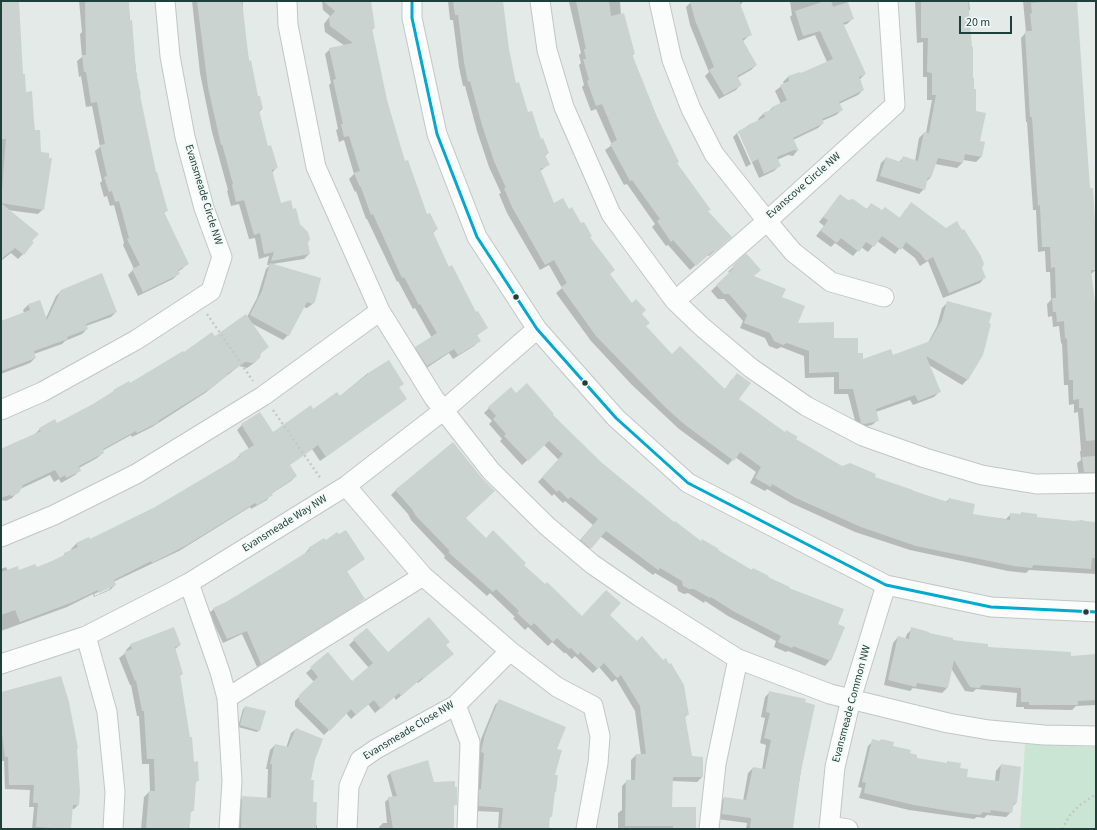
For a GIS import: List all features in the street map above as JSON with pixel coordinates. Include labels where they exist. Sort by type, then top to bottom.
[{"type":"street","name":"Evansmeade Circle NW","points":[[1,410],[42,392],[129,344],[211,291],[222,257],[204,208],[185,138],[170,56],[165,1]]},
{"type":"street","points":[[287,1],[288,25],[316,166],[380,311],[434,398],[491,471],[547,526],[592,564],[640,597],[738,659],[830,694],[948,723],[989,730],[1044,735],[1096,736]]},
{"type":"street","points":[[412,1],[412,18],[437,134],[477,237],[537,329],[616,418],[688,483],[886,585],[991,607],[1096,612]]},
{"type":"street","points":[[540,1],[547,50],[564,107],[611,214],[675,301],[700,326],[751,368],[806,406],[864,436],[925,458],[982,475],[1036,484],[1096,483]]},
{"type":"street","name":"Evanscove Circle NW","points":[[659,1],[672,60],[691,109],[714,154],[766,221],[895,106],[888,1]]},
{"type":"street","points":[[675,301],[766,221],[793,252],[831,282],[884,297]]},
{"type":"street","points":[[1,537],[54,514],[136,474],[263,396],[380,311]]},
{"type":"street","name":"Evansmeade Way NW","points":[[1,664],[86,636],[189,583],[339,490],[444,410],[537,329]]},
{"type":"street","points":[[339,490],[423,576],[510,651],[557,687],[593,706],[600,736],[600,743],[598,763],[586,829]]},
{"type":"street","points":[[227,698],[423,576]]},
{"type":"street","points":[[189,583],[220,672],[227,698],[232,781],[229,829]]},
{"type":"street","name":"Evansmeade Common NW","points":[[835,828],[835,767],[851,699],[886,585]]},
{"type":"street","points":[[86,636],[107,712],[115,792],[113,829]]},
{"type":"street","name":"Evansmeade Close NW","points":[[347,829],[349,786],[360,760],[376,749],[456,705],[510,651]]},
{"type":"street","points":[[709,829],[716,764],[738,659]]},
{"type":"street","points":[[456,705],[470,742],[467,829]]},
{"type":"path","points":[[197,300],[263,396],[339,490]]},
{"type":"path","points":[[1062,829],[1070,815],[1080,805],[1096,794]]},
{"type":"green space","points":[[1025,744],[1096,747],[1096,829],[1020,829]]},
{"type":"building","points":[[1,1],[19,1],[23,74],[25,74],[26,92],[32,91],[35,130],[40,130],[41,152],[49,153],[49,158],[52,158],[44,210],[1,203],[6,139],[1,139]]},
{"type":"building","points":[[85,1],[129,1],[136,72],[156,172],[168,211],[164,212],[189,264],[178,270],[180,274],[143,292],[132,269],[140,265],[127,239],[129,238],[119,201],[115,202],[112,191],[109,192],[104,177],[107,176],[100,145],[105,144],[97,102],[91,103],[82,55],[86,55]]},
{"type":"building","points":[[197,1],[242,1],[249,61],[251,60],[258,96],[260,96],[263,109],[259,110],[268,146],[271,145],[278,168],[272,170],[281,203],[291,200],[293,209],[296,208],[300,224],[308,232],[310,239],[308,243],[310,254],[271,261],[274,252],[264,254],[260,233],[254,235],[244,200],[236,202],[233,184],[222,144],[221,145],[208,87]]},
{"type":"building","points":[[323,1],[371,1],[375,28],[372,28],[387,100],[405,161],[408,160],[427,214],[430,213],[438,229],[433,232],[449,267],[452,265],[476,312],[478,311],[488,328],[477,335],[481,341],[458,355],[454,349],[427,366],[415,347],[437,333],[420,304],[419,305],[404,277],[402,278],[373,214],[371,215],[361,187],[354,173],[360,171],[349,136],[344,137],[341,124],[343,124],[333,80],[336,79],[329,48],[353,43],[330,26],[329,18],[335,11]]},
{"type":"building","points":[[453,1],[503,1],[509,49],[516,83],[519,82],[528,112],[532,111],[541,139],[543,138],[549,153],[545,155],[550,165],[540,169],[554,203],[563,198],[569,209],[572,207],[581,223],[584,222],[592,236],[590,237],[615,270],[610,274],[632,303],[636,299],[646,310],[642,314],[650,323],[646,326],[672,354],[680,346],[725,389],[737,373],[751,383],[739,399],[785,432],[786,430],[798,437],[796,439],[842,466],[850,463],[876,474],[875,477],[948,502],[949,498],[975,504],[973,514],[1010,520],[1010,513],[1021,514],[1021,512],[1037,514],[1037,517],[1096,522],[1096,558],[1092,558],[1091,569],[1033,565],[1032,568],[1014,566],[916,546],[861,527],[796,498],[772,484],[771,487],[755,478],[761,467],[740,452],[734,461],[684,424],[666,408],[596,336],[561,287],[567,283],[554,260],[545,265],[512,207],[482,125],[470,81],[468,82],[458,15],[455,15]]},
{"type":"building","points":[[576,1],[609,1],[611,16],[624,13],[635,54],[632,54],[657,117],[679,162],[677,163],[711,210],[708,211],[732,237],[696,266],[673,240],[671,242],[657,221],[660,219],[632,180],[630,181],[610,144],[617,140],[602,104],[596,106],[587,81],[589,80],[583,59],[586,59],[584,49],[586,49]]},
{"type":"building","points":[[690,1],[739,1],[752,35],[742,39],[757,65],[737,76],[742,85],[724,95],[709,70],[714,67],[695,20]]},
{"type":"building","points":[[825,1],[831,1],[833,7],[848,2],[854,19],[843,23],[866,74],[859,77],[864,90],[839,102],[843,110],[822,119],[824,123],[793,138],[799,151],[794,150],[777,157],[781,166],[764,174],[758,159],[752,162],[738,131],[765,117],[763,113],[773,109],[772,107],[787,100],[780,85],[789,81],[788,76],[801,73],[833,59],[820,31],[803,36],[795,11]]},
{"type":"building","points":[[921,1],[968,1],[973,47],[973,78],[974,89],[976,89],[976,111],[986,113],[980,141],[985,142],[982,157],[965,154],[963,163],[938,158],[931,178],[928,177],[925,190],[880,176],[886,157],[901,162],[903,156],[918,161],[924,132],[929,133],[936,95],[932,95],[932,73],[927,72],[928,38],[921,38]]},
{"type":"building","points":[[1077,1],[1090,188],[1093,188],[1096,237],[1096,270],[1091,270],[1096,302],[1096,440],[1086,441],[1083,408],[1079,408],[1079,399],[1073,400],[1073,380],[1069,380],[1067,339],[1065,338],[1064,321],[1057,322],[1056,312],[1053,312],[1052,298],[1056,298],[1055,267],[1051,268],[1050,247],[1042,247],[1040,205],[1038,206],[1032,117],[1030,117],[1025,31],[1032,31],[1030,14],[1032,13],[1031,3]]},
{"type":"building","points":[[840,194],[848,200],[853,199],[867,209],[871,203],[882,210],[885,207],[900,218],[911,202],[946,228],[957,221],[962,230],[964,229],[981,256],[984,264],[982,268],[986,278],[949,293],[933,257],[926,261],[920,253],[906,242],[901,250],[882,236],[874,247],[866,242],[859,252],[841,238],[837,243],[821,231],[828,220],[823,217]]},
{"type":"building","points":[[1,203],[39,234],[32,241],[34,242],[24,255],[15,248],[1,259]]},
{"type":"building","points":[[746,253],[761,270],[754,276],[786,289],[782,297],[805,306],[798,323],[834,322],[834,338],[858,338],[858,353],[863,353],[863,359],[891,349],[893,355],[930,341],[942,320],[947,301],[992,313],[989,323],[991,324],[983,355],[968,380],[926,356],[941,392],[918,401],[915,395],[876,409],[879,421],[864,424],[861,423],[853,389],[839,389],[839,372],[809,373],[809,351],[787,343],[783,345],[774,341],[770,333],[744,323],[747,315],[729,294],[724,294],[716,285],[734,268],[732,266]]},
{"type":"building","points":[[270,263],[321,278],[315,302],[313,304],[307,302],[289,336],[250,315],[262,291]]},
{"type":"building","points":[[102,273],[117,312],[86,324],[88,329],[67,337],[68,339],[34,351],[36,358],[1,371],[1,321],[30,310],[28,304],[40,300],[47,320],[61,290]]},
{"type":"building","points":[[246,314],[269,347],[261,353],[260,358],[253,363],[245,362],[227,374],[228,375],[211,388],[158,421],[159,422],[137,433],[136,431],[103,449],[104,453],[79,466],[81,471],[66,478],[65,475],[60,478],[55,470],[23,485],[19,493],[1,498],[1,449],[41,431],[39,428],[55,419],[57,423],[93,404],[114,391],[113,390],[129,381],[130,383],[183,351],[184,352],[212,332],[215,336]]},
{"type":"building","points":[[389,360],[404,384],[399,387],[407,399],[326,457],[318,445],[290,465],[297,476],[272,493],[273,495],[257,505],[255,503],[185,546],[114,580],[116,585],[99,593],[98,590],[73,602],[20,622],[15,610],[1,615],[1,572],[18,566],[19,570],[35,564],[37,567],[50,562],[64,555],[64,553],[78,547],[76,543],[89,537],[90,539],[155,507],[241,456],[239,454],[254,445],[241,424],[260,412],[273,432],[311,405],[313,409],[337,392],[340,396],[368,373]]},
{"type":"building","points":[[527,383],[554,414],[553,415],[601,462],[674,522],[675,521],[701,541],[702,539],[752,570],[753,568],[790,587],[789,588],[844,609],[838,624],[845,627],[831,661],[793,646],[792,648],[778,642],[781,636],[733,611],[711,597],[710,598],[694,589],[689,589],[683,586],[682,581],[660,568],[658,570],[606,531],[591,549],[581,540],[598,519],[571,497],[568,499],[559,490],[557,492],[542,477],[563,454],[549,441],[528,461],[504,436],[506,434],[493,419],[496,416],[488,407],[511,387],[516,393]]},
{"type":"building","points":[[453,442],[482,478],[495,491],[466,518],[486,538],[493,530],[526,563],[524,565],[545,584],[547,582],[582,616],[606,590],[621,603],[610,615],[637,641],[642,636],[663,660],[666,658],[669,664],[671,663],[684,685],[689,715],[685,715],[692,756],[703,757],[703,777],[673,777],[672,807],[696,807],[696,829],[673,829],[673,826],[625,826],[626,780],[635,780],[636,754],[646,754],[640,706],[621,675],[617,678],[604,663],[598,669],[580,652],[578,655],[557,638],[553,642],[534,623],[531,626],[517,613],[519,611],[496,589],[493,592],[448,552],[450,551],[416,516],[412,509],[395,490]]},
{"type":"building","points":[[1096,456],[1096,472],[1084,472],[1082,457]]},
{"type":"building","points":[[346,530],[365,559],[347,571],[365,599],[261,664],[247,631],[227,639],[213,608],[226,602],[280,569],[310,550],[308,548],[324,538],[326,540],[337,532],[339,534]]},
{"type":"building","points":[[429,617],[450,642],[446,645],[454,654],[401,696],[399,693],[381,709],[374,700],[356,715],[351,709],[330,731],[299,701],[299,695],[318,677],[310,667],[328,652],[352,681],[373,663],[353,639],[367,628],[388,652]]},
{"type":"building","points":[[174,627],[181,645],[175,647],[183,674],[180,675],[190,737],[192,737],[194,762],[198,761],[199,781],[196,781],[194,811],[191,811],[188,829],[146,828],[149,791],[155,791],[154,759],[147,759],[144,711],[142,711],[136,680],[135,681],[124,652],[132,649],[130,644]]},
{"type":"building","points":[[911,627],[929,633],[953,638],[953,640],[988,644],[988,647],[1071,652],[1071,656],[1096,654],[1096,700],[1078,701],[1078,705],[1029,705],[1029,702],[1021,702],[1021,688],[982,685],[979,688],[970,687],[954,660],[948,688],[917,683],[916,687],[888,680],[898,636],[909,639]]},
{"type":"building","points":[[61,676],[69,702],[78,748],[80,791],[79,805],[73,805],[71,829],[36,827],[38,803],[33,803],[34,785],[9,785],[8,757],[5,757],[1,726],[1,692]]},
{"type":"building","points":[[769,691],[806,699],[805,702],[815,705],[800,776],[793,829],[750,829],[751,818],[722,814],[724,797],[746,800],[753,767],[765,769],[771,740],[764,738],[770,713],[766,712]]},
{"type":"building","points":[[499,699],[566,727],[557,749],[562,750],[555,775],[558,775],[549,829],[501,829],[503,808],[479,806],[479,789],[481,789],[484,753],[481,752],[485,734]]},
{"type":"building","points":[[245,706],[266,711],[260,731],[240,725]]},
{"type":"building","points":[[296,728],[323,739],[315,760],[311,780],[314,780],[313,802],[317,802],[316,829],[241,829],[242,796],[271,798],[272,764],[270,764],[275,744],[288,747]]},
{"type":"building","points":[[872,739],[880,741],[881,739],[894,742],[893,746],[911,750],[910,753],[917,755],[917,758],[947,763],[947,761],[961,763],[960,768],[968,769],[967,777],[999,781],[1001,764],[1021,767],[1017,803],[1014,803],[1012,813],[991,810],[990,813],[983,812],[980,815],[914,805],[864,793],[866,783],[862,782]]},
{"type":"building","points":[[428,760],[434,782],[455,781],[455,787],[457,787],[457,805],[454,805],[454,829],[393,829],[388,797],[397,796],[390,772]]},
{"type":"transit line","points":[[412,1],[412,18],[437,134],[477,237],[537,329],[616,418],[688,483],[886,585],[991,607],[1096,612]]}]
